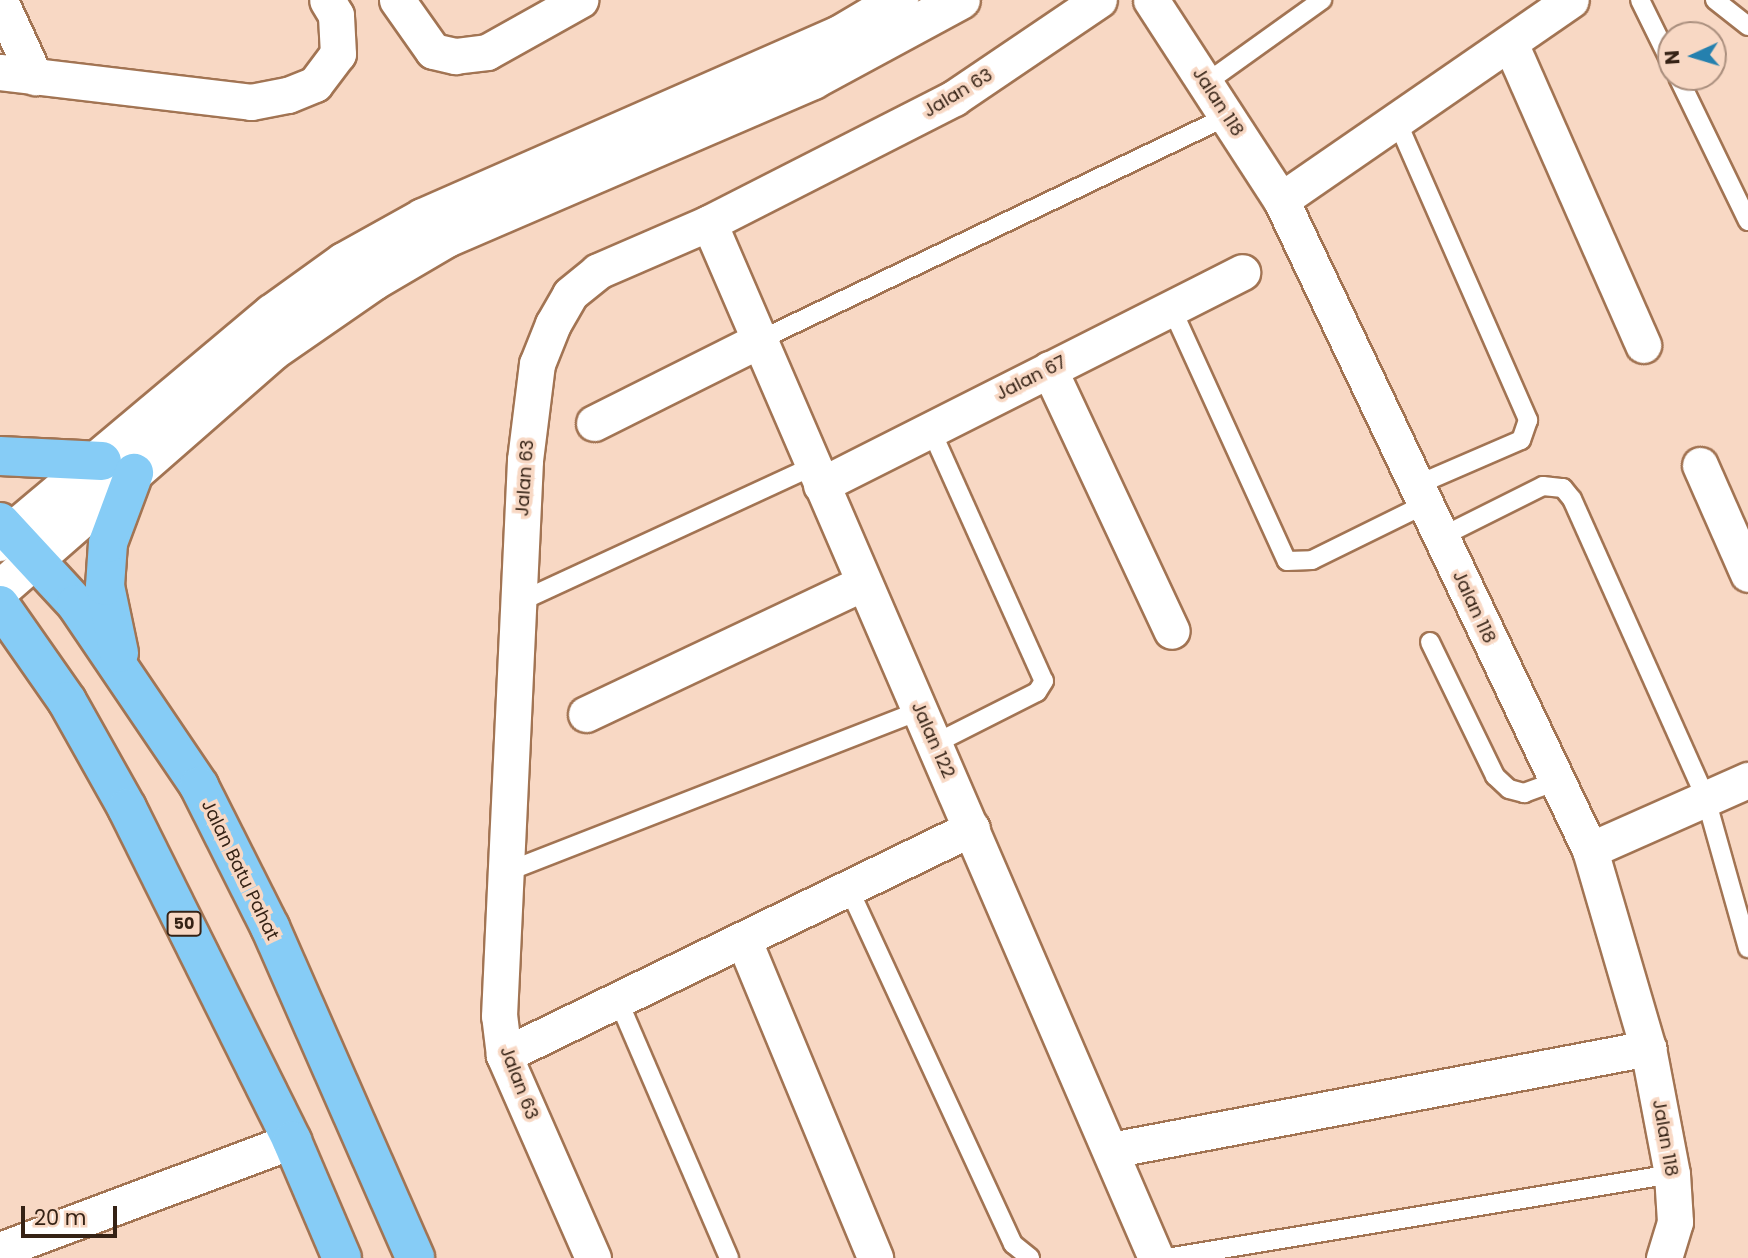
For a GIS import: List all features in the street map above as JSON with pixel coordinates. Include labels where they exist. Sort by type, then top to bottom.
[{"type":"highway","points":[[0,456],[118,467],[105,586],[121,664]]},
{"type":"highway","name":"Jalan Batu Pahat","points":[[11,539],[121,664],[199,786],[270,927],[415,1258]]},
{"type":"highway","name":"50","points":[[0,604],[66,701],[127,808],[292,1141],[342,1258]]},
{"type":"street","points":[[0,72],[251,102],[288,95],[314,84],[338,54],[335,15],[327,0]]},
{"type":"street","points":[[397,0],[433,51],[455,57],[487,51],[578,0]]},
{"type":"street","points":[[0,590],[11,539],[118,467],[250,332],[344,262],[423,218],[840,35],[878,15],[961,0]]},
{"type":"street","name":"Jalan 63","points":[[593,1258],[504,1055],[499,1016],[524,460],[537,364],[553,324],[570,294],[598,271],[709,223],[954,98],[1099,0]]},
{"type":"street","name":"Jalan 118","points":[[1151,0],[1281,200],[1590,850],[1647,1048],[1672,1174],[1675,1222],[1664,1258]]},
{"type":"street","points":[[0,1],[35,77]]},
{"type":"street","points":[[1281,200],[1510,43],[1552,5]]},
{"type":"street","points":[[1510,43],[1643,345]]},
{"type":"street","name":"Jalan 122","points":[[709,223],[1156,1258]]},
{"type":"street","name":"Jalan 67","points":[[817,476],[931,430],[1242,272]]},
{"type":"street","points":[[594,424],[760,340]]},
{"type":"street","points":[[1049,369],[1172,631]]},
{"type":"street","points":[[1700,465],[1748,574]]},
{"type":"street","points":[[586,714],[863,583]]},
{"type":"street","points":[[1590,850],[1748,780]]},
{"type":"street","points":[[504,1055],[744,941],[972,828]]},
{"type":"street","points":[[744,941],[876,1258]]},
{"type":"street","points":[[1111,1150],[1647,1048]]},
{"type":"street","points":[[0,1250],[292,1141]]},
{"type":"lane","points":[[1206,83],[1322,0]]},
{"type":"lane","points":[[1640,0],[1657,35]]},
{"type":"lane","points":[[1715,0],[1748,26]]},
{"type":"lane","points":[[1685,91],[1748,221]]},
{"type":"lane","points":[[760,340],[1228,117]]},
{"type":"lane","points":[[1171,307],[1287,561],[1312,560],[1521,440],[1528,420],[1396,119]]},
{"type":"lane","points":[[931,430],[1044,681],[1037,692],[934,744]]},
{"type":"lane","points":[[519,602],[817,476]]},
{"type":"lane","points":[[1441,537],[1543,486],[1563,488],[1706,799],[1748,948]]},
{"type":"lane","points":[[1430,642],[1495,776],[1524,793],[1558,781]]},
{"type":"lane","points":[[506,872],[920,711]]},
{"type":"lane","points":[[849,889],[1013,1244],[1030,1258]]},
{"type":"lane","points":[[618,1000],[729,1258]]},
{"type":"lane","points":[[1167,1258],[1672,1174]]}]
